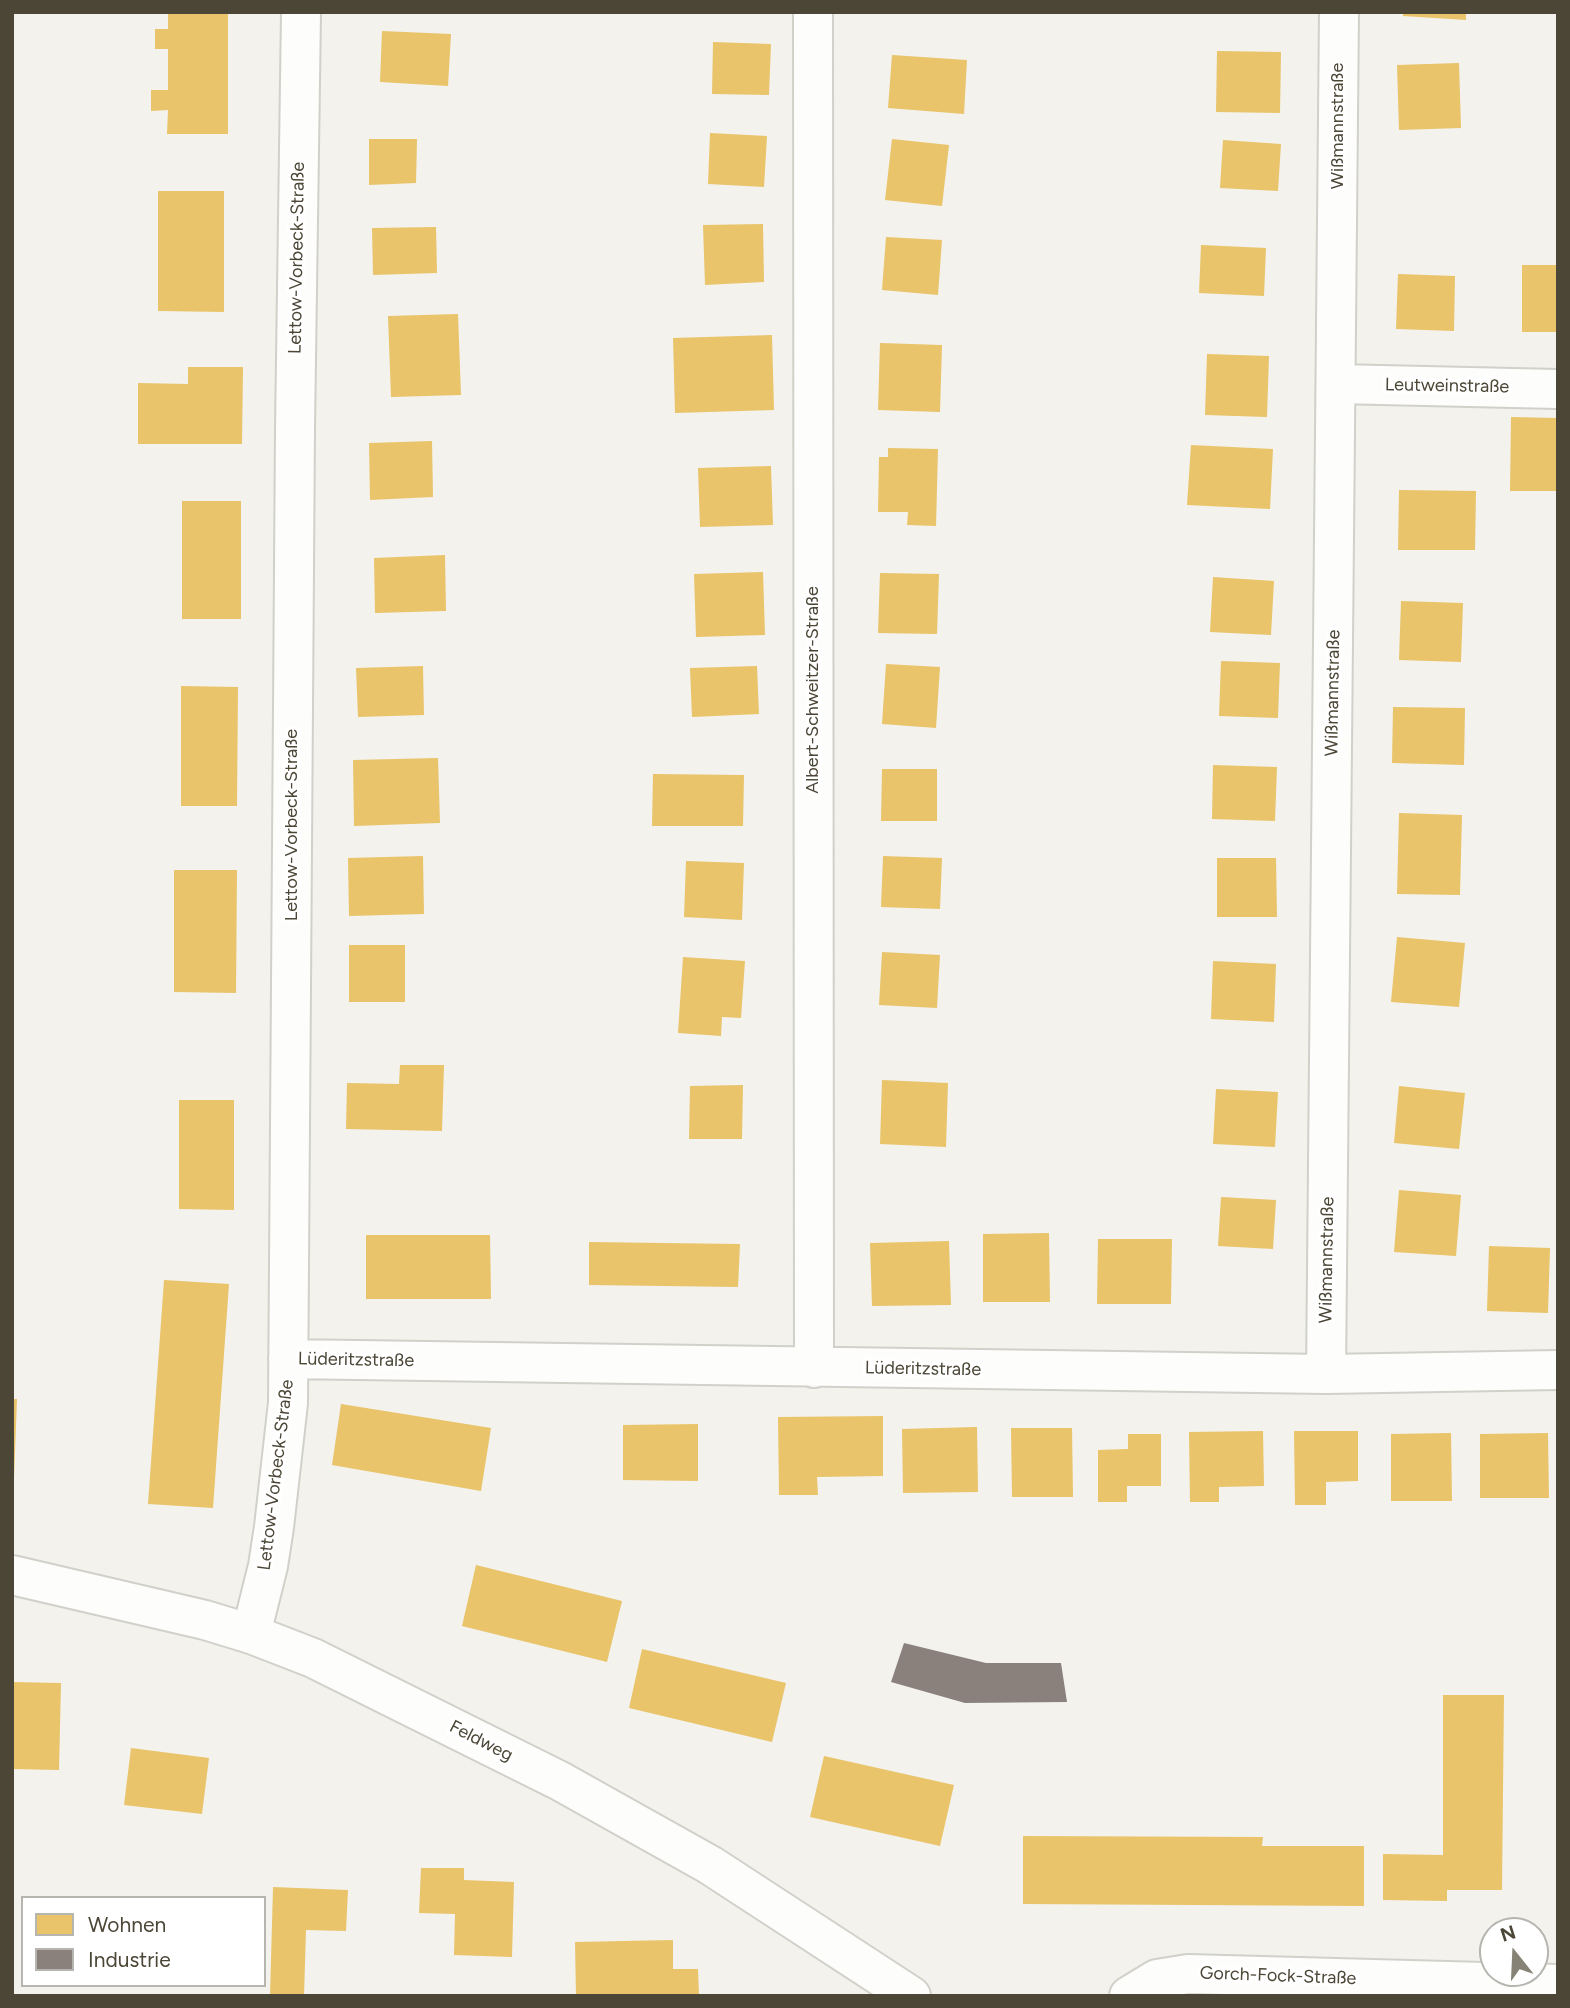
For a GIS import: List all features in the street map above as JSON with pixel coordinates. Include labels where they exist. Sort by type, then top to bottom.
[{"type":"street","name":"Lettow-Vorbeck-Straße","points":[[251,1634],[268,1566],[288,1403],[301,12]]},
{"type":"street","name":"Albert-Schweitzer-Straße","points":[[813,12],[814,1367]]},
{"type":"street","name":"Wißmannstraße","points":[[1326,1374],[1339,12]]},
{"type":"street","name":"Leutweinstraße","points":[[1336,384],[1558,389]]},
{"type":"street","name":"Lüderitzstraße","points":[[288,1359],[1326,1374],[1558,1370]]},
{"type":"street","name":"Feldweg","points":[[12,1575],[113,1597],[251,1634],[313,1658],[560,1781],[710,1865],[911,1996]]},
{"type":"street","name":"Gorch-Fock-Straße","points":[[1129,1996],[1157,1979],[1188,1974],[1558,1984]]},
{"type":"building: Wohnen","points":[[168,12],[228,12],[228,134],[167,134],[168,110],[151,111],[151,90],[168,90],[168,49],[155,49],[155,29],[168,29]]},
{"type":"building: Wohnen","points":[[1403,12],[1466,12],[1466,20],[1403,16]]},
{"type":"building: Wohnen","points":[[382,31],[451,34],[448,86],[380,82]]},
{"type":"building: Wohnen","points":[[713,42],[771,44],[769,95],[712,94]]},
{"type":"building: Wohnen","points":[[1217,51],[1281,52],[1280,113],[1216,112]]},
{"type":"building: Wohnen","points":[[892,55],[967,60],[964,114],[888,108]]},
{"type":"building: Wohnen","points":[[1459,63],[1461,128],[1399,130],[1397,65]]},
{"type":"building: Wohnen","points":[[710,133],[767,136],[764,187],[708,184]]},
{"type":"building: Wohnen","points":[[369,139],[417,139],[416,183],[369,185]]},
{"type":"building: Wohnen","points":[[892,139],[949,145],[942,206],[885,200]]},
{"type":"building: Wohnen","points":[[1223,140],[1281,144],[1278,191],[1220,188]]},
{"type":"building: Wohnen","points":[[158,191],[224,191],[224,312],[158,311]]},
{"type":"building: Wohnen","points":[[763,224],[764,282],[705,285],[703,225]]},
{"type":"building: Wohnen","points":[[436,227],[437,273],[373,275],[372,228]]},
{"type":"building: Wohnen","points":[[886,237],[942,240],[938,295],[882,290]]},
{"type":"building: Wohnen","points":[[1201,245],[1266,248],[1264,296],[1199,293]]},
{"type":"building: Wohnen","points":[[1522,265],[1558,265],[1558,332],[1522,332]]},
{"type":"building: Wohnen","points":[[1398,274],[1455,276],[1454,331],[1396,329]]},
{"type":"building: Wohnen","points":[[458,314],[461,395],[391,397],[388,316]]},
{"type":"building: Wohnen","points":[[772,335],[774,410],[675,413],[673,338]]},
{"type":"building: Wohnen","points":[[880,343],[942,345],[940,412],[878,410]]},
{"type":"building: Wohnen","points":[[1207,354],[1269,356],[1267,417],[1205,415]]},
{"type":"building: Wohnen","points":[[188,367],[243,367],[242,444],[138,444],[138,383],[188,384]]},
{"type":"building: Wohnen","points":[[1511,417],[1558,418],[1558,491],[1510,491]]},
{"type":"building: Wohnen","points":[[432,441],[433,497],[370,500],[369,443]]},
{"type":"building: Wohnen","points":[[1191,445],[1273,449],[1270,509],[1187,505]]},
{"type":"building: Wohnen","points":[[888,448],[938,449],[936,526],[907,525],[908,512],[878,512],[879,457],[888,457]]},
{"type":"building: Wohnen","points":[[771,466],[773,525],[700,527],[698,468]]},
{"type":"building: Wohnen","points":[[1399,490],[1476,491],[1475,550],[1398,550]]},
{"type":"building: Wohnen","points":[[182,501],[241,501],[241,619],[182,619]]},
{"type":"building: Wohnen","points":[[445,555],[446,611],[375,613],[374,558]]},
{"type":"building: Wohnen","points":[[763,572],[765,635],[696,637],[694,574]]},
{"type":"building: Wohnen","points":[[880,573],[939,574],[937,634],[878,633]]},
{"type":"building: Wohnen","points":[[1213,577],[1274,581],[1271,635],[1210,632]]},
{"type":"building: Wohnen","points":[[1401,601],[1463,603],[1461,662],[1399,660]]},
{"type":"building: Wohnen","points":[[1221,661],[1280,663],[1278,718],[1219,716]]},
{"type":"building: Wohnen","points":[[886,664],[940,667],[936,728],[882,724]]},
{"type":"building: Wohnen","points":[[423,666],[424,715],[358,717],[356,668]]},
{"type":"building: Wohnen","points":[[757,666],[759,714],[692,717],[690,668]]},
{"type":"building: Wohnen","points":[[181,686],[238,687],[237,806],[181,806]]},
{"type":"building: Wohnen","points":[[1393,707],[1465,708],[1464,765],[1392,763]]},
{"type":"building: Wohnen","points":[[438,758],[440,823],[354,826],[353,760]]},
{"type":"building: Wohnen","points":[[1213,765],[1277,767],[1275,821],[1212,819]]},
{"type":"building: Wohnen","points":[[882,769],[937,769],[937,821],[881,821]]},
{"type":"building: Wohnen","points":[[653,774],[744,775],[743,826],[652,826]]},
{"type":"building: Wohnen","points":[[1399,813],[1462,815],[1460,895],[1397,894]]},
{"type":"building: Wohnen","points":[[423,856],[424,914],[349,916],[348,858]]},
{"type":"building: Wohnen","points":[[883,856],[942,858],[940,909],[881,907]]},
{"type":"building: Wohnen","points":[[1217,858],[1276,858],[1277,917],[1217,917]]},
{"type":"building: Wohnen","points":[[686,861],[744,863],[742,920],[684,917]]},
{"type":"building: Wohnen","points":[[174,870],[237,870],[236,993],[174,992]]},
{"type":"building: Wohnen","points":[[1397,937],[1465,943],[1459,1007],[1391,1002]]},
{"type":"building: Wohnen","points":[[349,945],[405,945],[405,1002],[349,1002]]},
{"type":"building: Wohnen","points":[[882,952],[940,955],[937,1008],[879,1005]]},
{"type":"building: Wohnen","points":[[683,957],[745,961],[741,1018],[722,1017],[721,1036],[678,1033]]},
{"type":"building: Wohnen","points":[[1213,961],[1276,964],[1274,1022],[1211,1019]]},
{"type":"building: Wohnen","points":[[400,1065],[444,1065],[442,1131],[346,1129],[347,1083],[399,1084]]},
{"type":"building: Wohnen","points":[[882,1080],[948,1083],[946,1147],[880,1144]]},
{"type":"building: Wohnen","points":[[743,1085],[742,1139],[689,1139],[690,1086]]},
{"type":"building: Wohnen","points":[[1399,1086],[1465,1093],[1459,1149],[1394,1143]]},
{"type":"building: Wohnen","points":[[1216,1089],[1278,1092],[1275,1147],[1213,1144]]},
{"type":"building: Wohnen","points":[[179,1100],[234,1100],[234,1210],[179,1209]]},
{"type":"building: Wohnen","points":[[1399,1190],[1461,1195],[1456,1256],[1394,1252]]},
{"type":"building: Wohnen","points":[[1221,1197],[1276,1200],[1273,1249],[1218,1246]]},
{"type":"building: Wohnen","points":[[1049,1233],[1050,1302],[983,1302],[983,1234]]},
{"type":"building: Wohnen","points":[[366,1235],[490,1235],[491,1299],[366,1299]]},
{"type":"building: Wohnen","points":[[1098,1239],[1172,1239],[1171,1304],[1097,1304]]},
{"type":"building: Wohnen","points":[[949,1241],[951,1305],[872,1306],[870,1243]]},
{"type":"building: Wohnen","points":[[589,1242],[740,1244],[738,1287],[589,1285]]},
{"type":"building: Wohnen","points":[[1489,1246],[1550,1248],[1548,1313],[1487,1311]]},
{"type":"building: Wohnen","points":[[164,1280],[229,1284],[213,1508],[148,1504]]},
{"type":"building: Wohnen","points":[[12,1399],[17,1399],[14,1479],[12,1479]]},
{"type":"building: Wohnen","points":[[341,1404],[491,1428],[481,1491],[332,1465]]},
{"type":"building: Wohnen","points":[[883,1416],[883,1476],[817,1477],[818,1495],[779,1495],[778,1417]]},
{"type":"building: Wohnen","points":[[698,1424],[698,1481],[623,1480],[623,1425]]},
{"type":"building: Wohnen","points":[[977,1427],[978,1492],[903,1493],[902,1429]]},
{"type":"building: Wohnen","points":[[1011,1428],[1072,1428],[1073,1497],[1012,1497]]},
{"type":"building: Wohnen","points":[[1263,1431],[1264,1486],[1219,1487],[1219,1502],[1190,1502],[1189,1432]]},
{"type":"building: Wohnen","points":[[1294,1431],[1358,1431],[1358,1481],[1326,1482],[1326,1505],[1295,1505]]},
{"type":"building: Wohnen","points":[[1451,1433],[1452,1501],[1391,1501],[1391,1434]]},
{"type":"building: Wohnen","points":[[1548,1433],[1549,1498],[1480,1498],[1480,1434]]},
{"type":"building: Wohnen","points":[[1128,1434],[1161,1434],[1161,1486],[1127,1486],[1127,1502],[1098,1502],[1098,1450],[1128,1449]]},
{"type":"building: Wohnen","points":[[476,1565],[622,1601],[607,1662],[462,1626]]},
{"type":"building: Wohnen","points":[[642,1649],[786,1683],[772,1742],[629,1708]]},
{"type":"building: Wohnen","points":[[12,1682],[61,1683],[59,1770],[12,1769]]},
{"type":"building: Wohnen","points":[[1443,1695],[1504,1695],[1502,1890],[1447,1890],[1447,1901],[1383,1900],[1383,1854],[1443,1855]]},
{"type":"building: Wohnen","points":[[131,1748],[209,1758],[202,1814],[124,1805]]},
{"type":"building: Wohnen","points":[[824,1756],[954,1785],[940,1846],[810,1817]]},
{"type":"building: Wohnen","points":[[1023,1836],[1263,1837],[1262,1846],[1364,1846],[1364,1906],[1023,1904]]},
{"type":"building: Wohnen","points":[[421,1868],[464,1868],[464,1880],[514,1882],[512,1957],[454,1955],[455,1914],[419,1913]]},
{"type":"building: Wohnen","points":[[273,1887],[348,1890],[346,1931],[306,1930],[304,1996],[270,1996]]},
{"type":"building: Wohnen","points":[[673,1940],[673,1969],[698,1969],[699,1996],[576,1996],[575,1942]]},
{"type":"building: Industrie","points":[[904,1643],[986,1663],[1061,1663],[1067,1702],[965,1703],[891,1682]]}]
